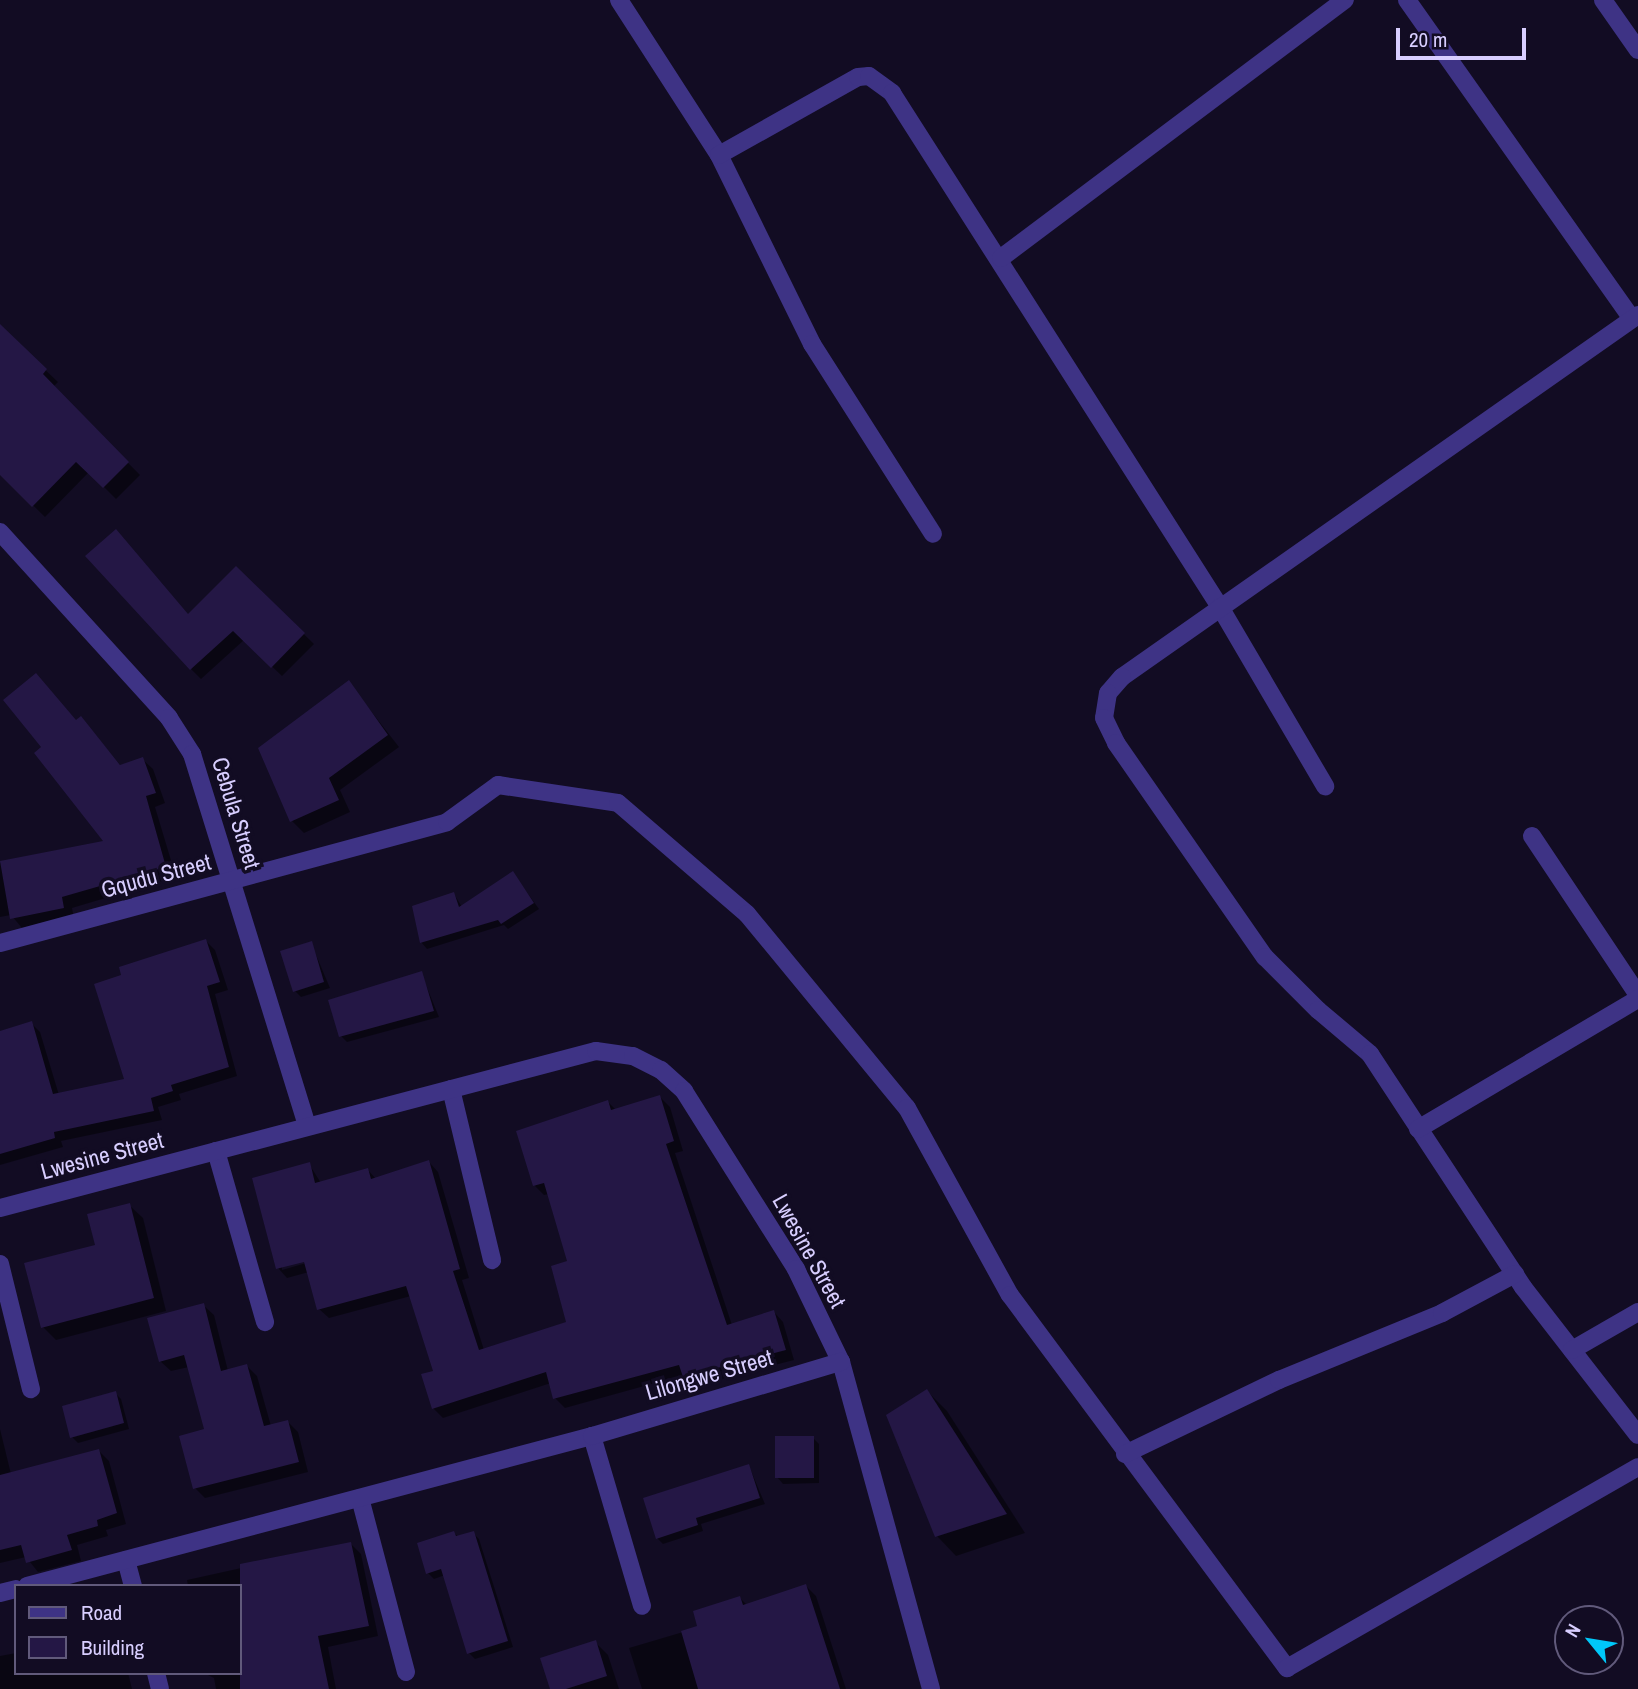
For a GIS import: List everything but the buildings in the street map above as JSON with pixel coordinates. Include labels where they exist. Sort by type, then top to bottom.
[{"type":"street","points":[[619,0],[719,155],[812,344],[933,534]]},
{"type":"street","points":[[1001,258],[1345,0]]},
{"type":"street","points":[[1407,0],[1635,317],[1122,677],[1108,693],[1104,718],[1116,743],[1265,957],[1370,1054],[1515,1274],[1638,1435]]},
{"type":"street","points":[[1603,0],[1638,50]]},
{"type":"street","points":[[719,155],[846,81],[869,76],[892,93],[1001,258],[1220,607],[1325,786]]},
{"type":"street","name":"Cebula Street","points":[[0,532],[169,718],[192,754],[207,792],[307,1126]]},
{"type":"street","name":"Gqudu Street","points":[[0,943],[447,821],[498,785],[618,803],[747,914],[907,1108],[1010,1295],[1038,1326],[1125,1454],[1287,1668],[1638,1467]]},
{"type":"street","points":[[1418,1129],[1638,997],[1532,836]]},
{"type":"street","name":"Lwesine Street","points":[[0,1208],[596,1051],[633,1056],[661,1070],[684,1091],[796,1269],[841,1362],[931,1689]]},
{"type":"street","points":[[451,1089],[492,1261]]},
{"type":"street","points":[[216,1151],[265,1322]]},
{"type":"street","points":[[0,1264],[31,1389]]},
{"type":"street","points":[[1125,1454],[1279,1380],[1442,1313],[1515,1274]]},
{"type":"street","points":[[1572,1350],[1638,1312]]},
{"type":"street","name":"Lilongwe Street","points":[[35,1584],[592,1436],[841,1362]]},
{"type":"street","points":[[592,1436],[642,1606]]},
{"type":"street","points":[[360,1497],[406,1672]]},
{"type":"street","points":[[126,1560],[132,1584]]}]
